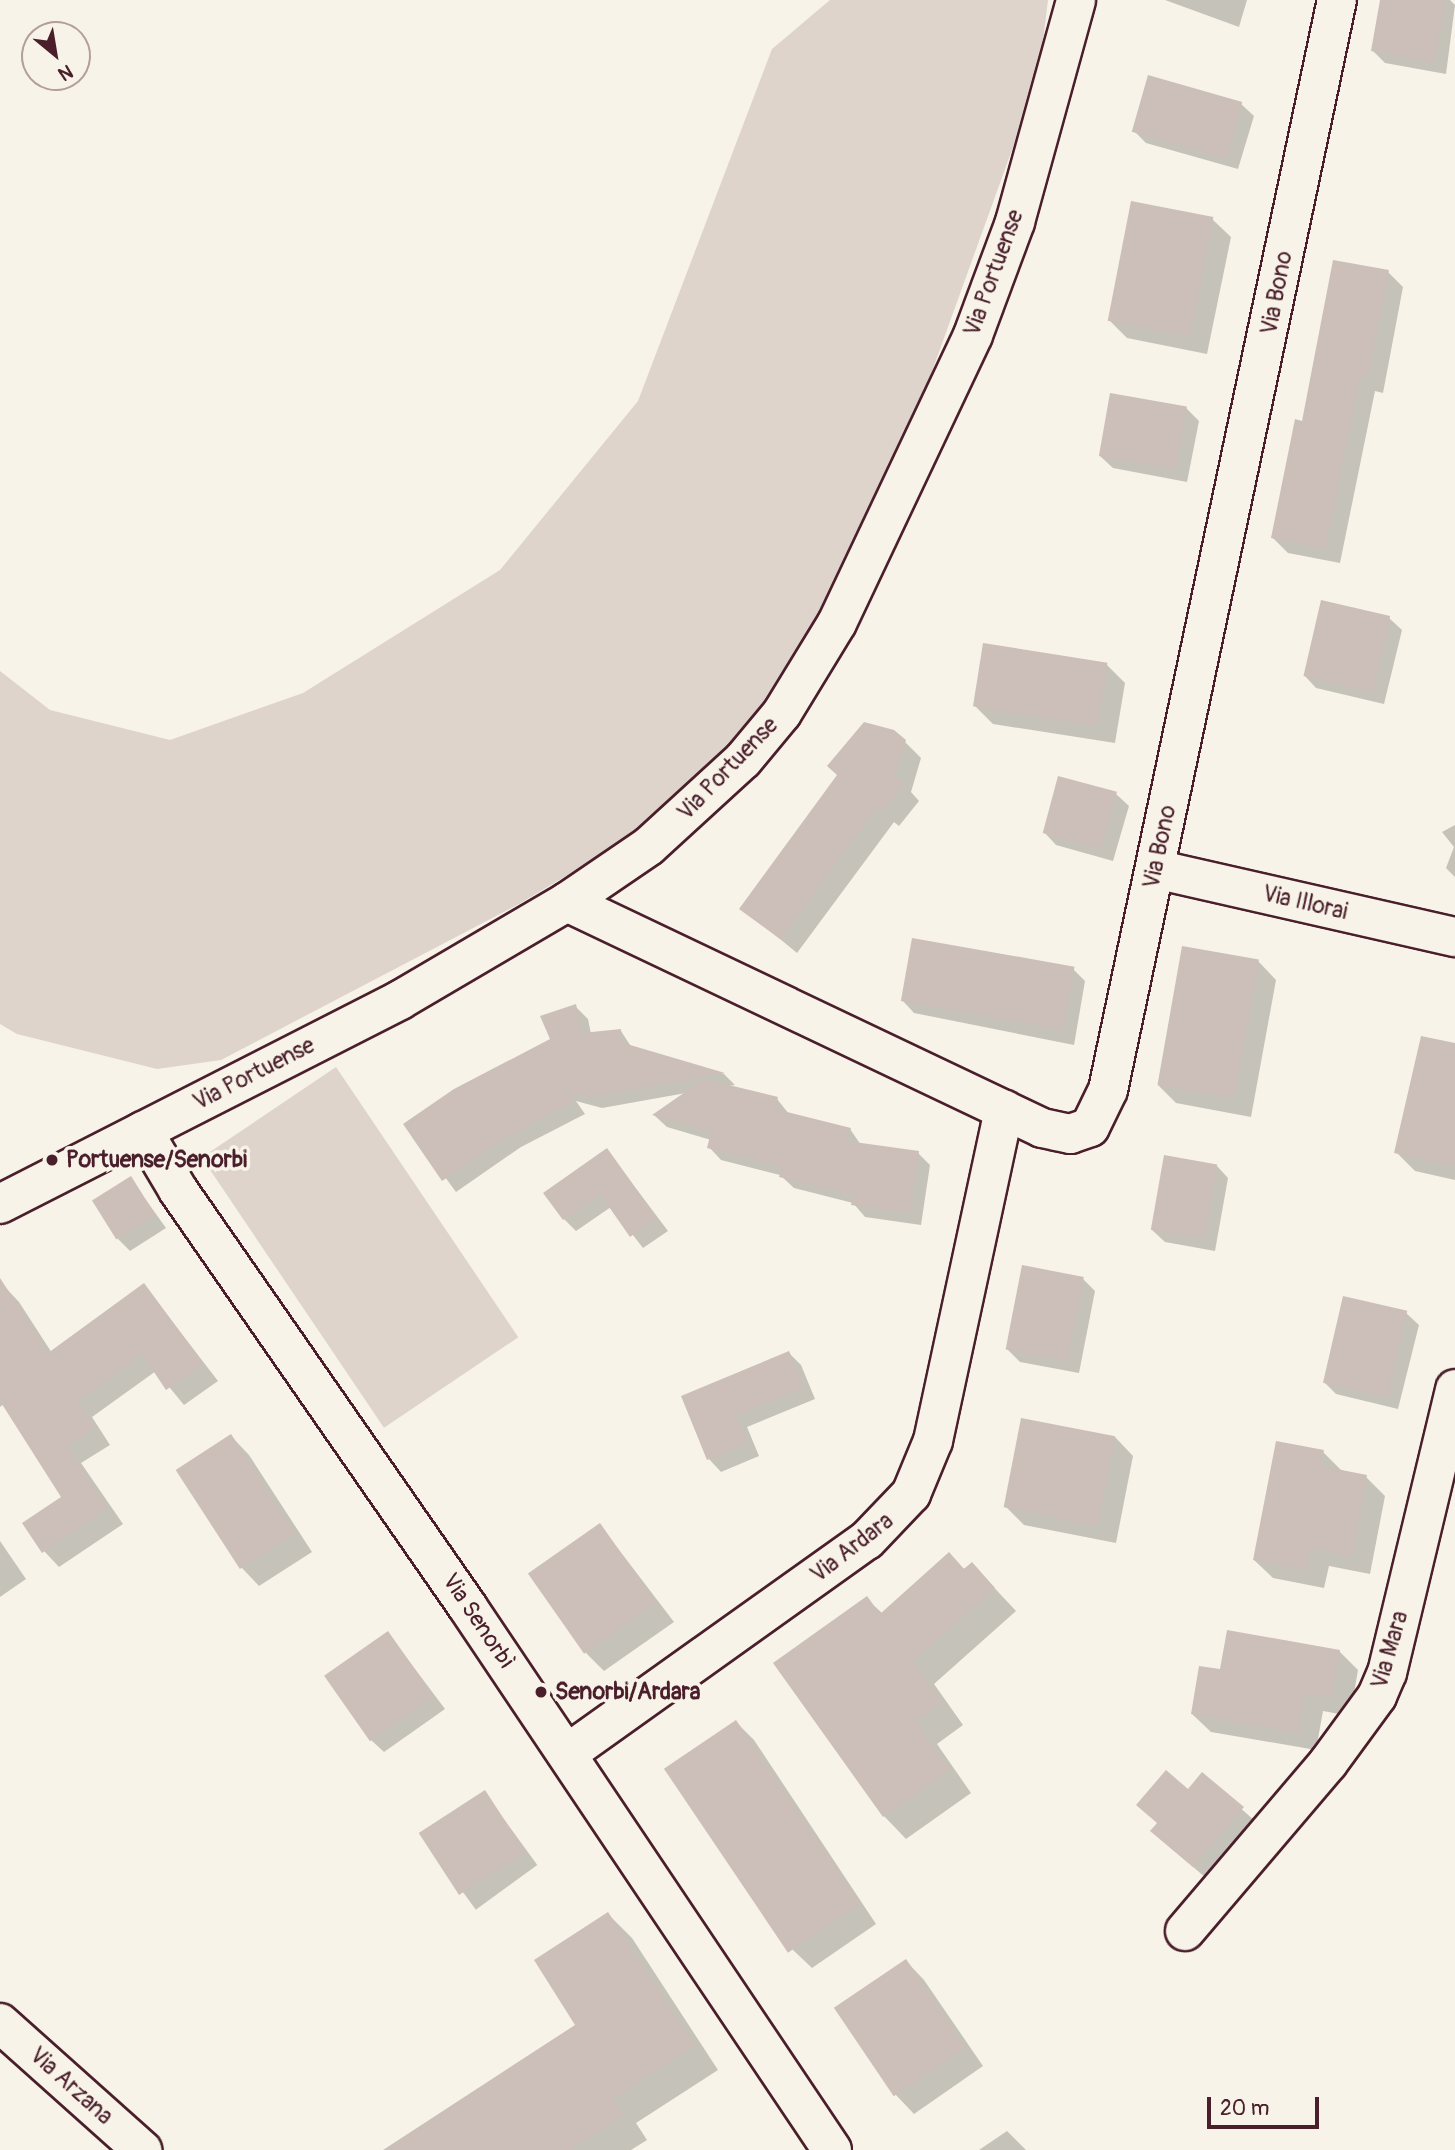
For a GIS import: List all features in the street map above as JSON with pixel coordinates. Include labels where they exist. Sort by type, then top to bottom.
[{"type":"street","name":"Via Portuense","points":[[0,1204],[400,1000],[568,902],[649,846],[735,768],[782,713],[837,623],[995,281],[1076,0]]},
{"type":"street","name":"Via Bono","points":[[568,902],[1004,1110],[1063,1134],[1084,1131],[1099,1116],[1108,1090],[1337,0]]},
{"type":"street","name":"Via Illorai","points":[[1155,869],[1455,937]]},
{"type":"street","name":"Via Ardara","points":[[568,1754],[867,1540],[911,1494],[933,1441],[1004,1110]]},
{"type":"street","name":"Via Senorbì","points":[[143,1130],[178,1189],[568,1754],[832,2150]]},
{"type":"street","name":"Via Mara","points":[[1185,1931],[1328,1763],[1377,1696],[1387,1673],[1455,1390]]},
{"type":"street","name":"Via Arzana","points":[[0,2023],[142,2150]]},
{"type":"shaded area","points":[[830,0],[1048,0],[1039,75],[922,399],[820,628],[762,713],[668,815],[519,904],[221,1060],[157,1069],[17,1034],[0,1024],[0,671],[50,710],[170,740],[303,693],[500,570],[638,401],[772,49]]},
{"type":"shaded area","points":[[336,1067],[518,1337],[384,1428],[202,1158]]},
{"type":"building","points":[[1380,0],[1446,0],[1434,63],[1371,51]]},
{"type":"building","points":[[1148,75],[1242,102],[1226,159],[1132,132]]},
{"type":"building","points":[[1131,201],[1213,217],[1190,337],[1108,321]]},
{"type":"building","points":[[1333,260],[1389,270],[1368,378],[1360,377],[1325,549],[1271,538],[1295,419],[1302,421]]},
{"type":"building","points":[[1110,393],[1187,407],[1176,470],[1099,456]]},
{"type":"building","points":[[1321,600],[1390,616],[1373,692],[1303,676]]},
{"type":"building","points":[[983,643],[1107,663],[1097,726],[973,706]]},
{"type":"building","points":[[864,722],[894,730],[906,740],[895,776],[904,784],[882,811],[877,807],[780,939],[739,909],[837,775],[827,766]]},
{"type":"building","points":[[1058,776],[1117,792],[1102,849],[1043,833]]},
{"type":"building","points":[[912,938],[1074,967],[1063,1030],[901,1001]]},
{"type":"building","points":[[1182,946],[1259,960],[1234,1098],[1158,1085]]},
{"type":"building","points":[[576,1004],[582,1033],[621,1029],[620,1042],[725,1073],[588,1097],[567,1091],[574,1101],[509,1136],[442,1181],[403,1124],[454,1089],[550,1039],[540,1016]]},
{"type":"building","points":[[1421,1036],[1455,1043],[1455,1166],[1394,1153]]},
{"type":"building","points":[[704,1079],[778,1097],[775,1109],[851,1128],[847,1141],[919,1151],[909,1213],[851,1205],[853,1195],[779,1177],[782,1167],[707,1148],[711,1132],[652,1115]]},
{"type":"building","points":[[607,1148],[657,1218],[630,1237],[600,1194],[563,1220],[543,1193]]},
{"type":"building","points":[[1164,1155],[1217,1164],[1204,1239],[1151,1230]]},
{"type":"building","points":[[131,1176],[155,1215],[116,1239],[92,1200]]},
{"type":"building","points":[[1022,1265],[1084,1277],[1067,1361],[1006,1349]]},
{"type":"building","points":[[0,1278],[48,1353],[144,1283],[204,1364],[166,1390],[142,1354],[78,1401],[95,1428],[67,1446],[108,1508],[42,1553],[22,1523],[61,1497],[0,1401]]},
{"type":"building","points":[[1343,1296],[1407,1311],[1387,1398],[1323,1383]]},
{"type":"building","points":[[789,1351],[804,1387],[736,1415],[748,1443],[707,1460],[681,1396]]},
{"type":"building","points":[[1021,1418],[1115,1436],[1098,1526],[1004,1507]]},
{"type":"building","points":[[231,1434],[295,1533],[240,1569],[176,1470]]},
{"type":"building","points":[[1276,1441],[1324,1450],[1321,1466],[1367,1475],[1352,1557],[1311,1548],[1306,1570],[1253,1560]]},
{"type":"building","points":[[600,1523],[656,1603],[584,1654],[528,1573]]},
{"type":"building","points":[[949,1552],[964,1569],[972,1562],[995,1588],[913,1661],[942,1702],[916,1721],[950,1770],[883,1817],[773,1663],[867,1596],[880,1614]]},
{"type":"building","points":[[1227,1630],[1340,1650],[1332,1698],[1305,1694],[1298,1733],[1191,1714],[1199,1666],[1220,1669]]},
{"type":"building","points":[[388,1631],[434,1697],[370,1741],[324,1676]]},
{"type":"building","points":[[736,1720],[860,1904],[788,1953],[664,1769]]},
{"type":"building","points":[[1166,1770],[1188,1789],[1202,1772],[1244,1807],[1193,1867],[1150,1831],[1157,1823],[1136,1805]]},
{"type":"building","points":[[485,1790],[525,1852],[459,1895],[419,1833]]},
{"type":"building","points":[[608,1912],[695,2045],[613,2099],[624,2115],[570,2150],[383,2150],[575,2025],[534,1960]]},
{"type":"building","points":[[906,1959],[966,2048],[894,2096],[834,2008]]},
{"type":"place","name":"Portuense/Senorbi","points":[[52,1160]]},
{"type":"place","name":"Senorbi/Ardara","points":[[541,1692]]}]
